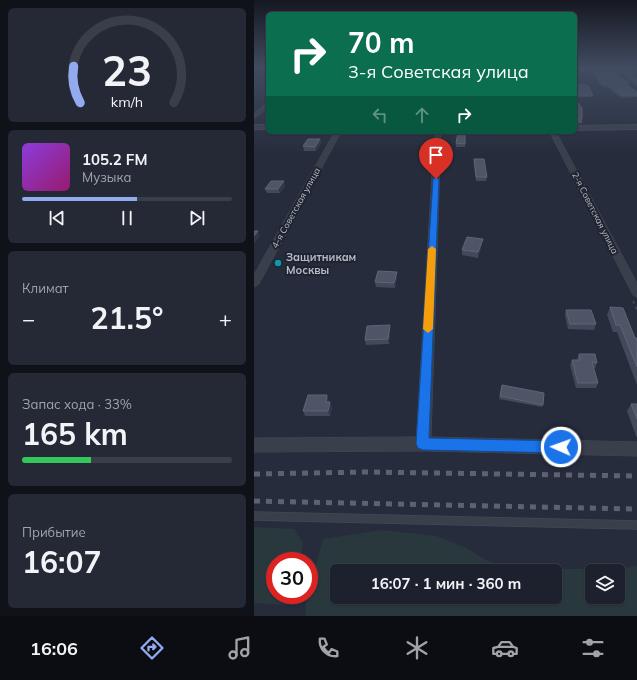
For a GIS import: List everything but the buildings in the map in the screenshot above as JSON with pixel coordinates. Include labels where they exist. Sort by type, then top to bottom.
[{"type":"street","points":[[254,117],[266,106]]},
{"type":"street","points":[[254,127],[266,127]]},
{"type":"street","points":[[577,128],[637,127]]},
{"type":"street","name":"4-я Советская улица","points":[[254,284],[337,134]]},
{"type":"street","points":[[423,444],[438,134]]},
{"type":"street","name":"2-я Советская улица","points":[[554,134],[637,293]]},
{"type":"street","points":[[254,445],[423,444],[637,449]]},
{"type":"lane","points":[[254,516],[637,525]]},
{"type":"shaded area","points":[[254,527],[294,529],[303,543],[302,552],[266,552],[266,604],[254,603]]},
{"type":"shaded area","points":[[382,530],[436,536],[464,547],[494,564],[330,564],[330,604],[562,604],[562,569],[585,569],[585,604],[625,604],[625,568],[637,566],[637,616],[306,616],[306,604],[318,604],[318,558],[323,539]]},
{"type":"railway","points":[[254,474],[366,472],[637,476]]},
{"type":"railway","points":[[254,501],[637,509]]},
{"type":"slow traffic","points":[[428,329],[432,249]]},
{"type":"place","name":"Защитникам Москвы","points":[[278,263]]},
{"type":"route","points":[[436,179],[423,444],[561,447]]}]
